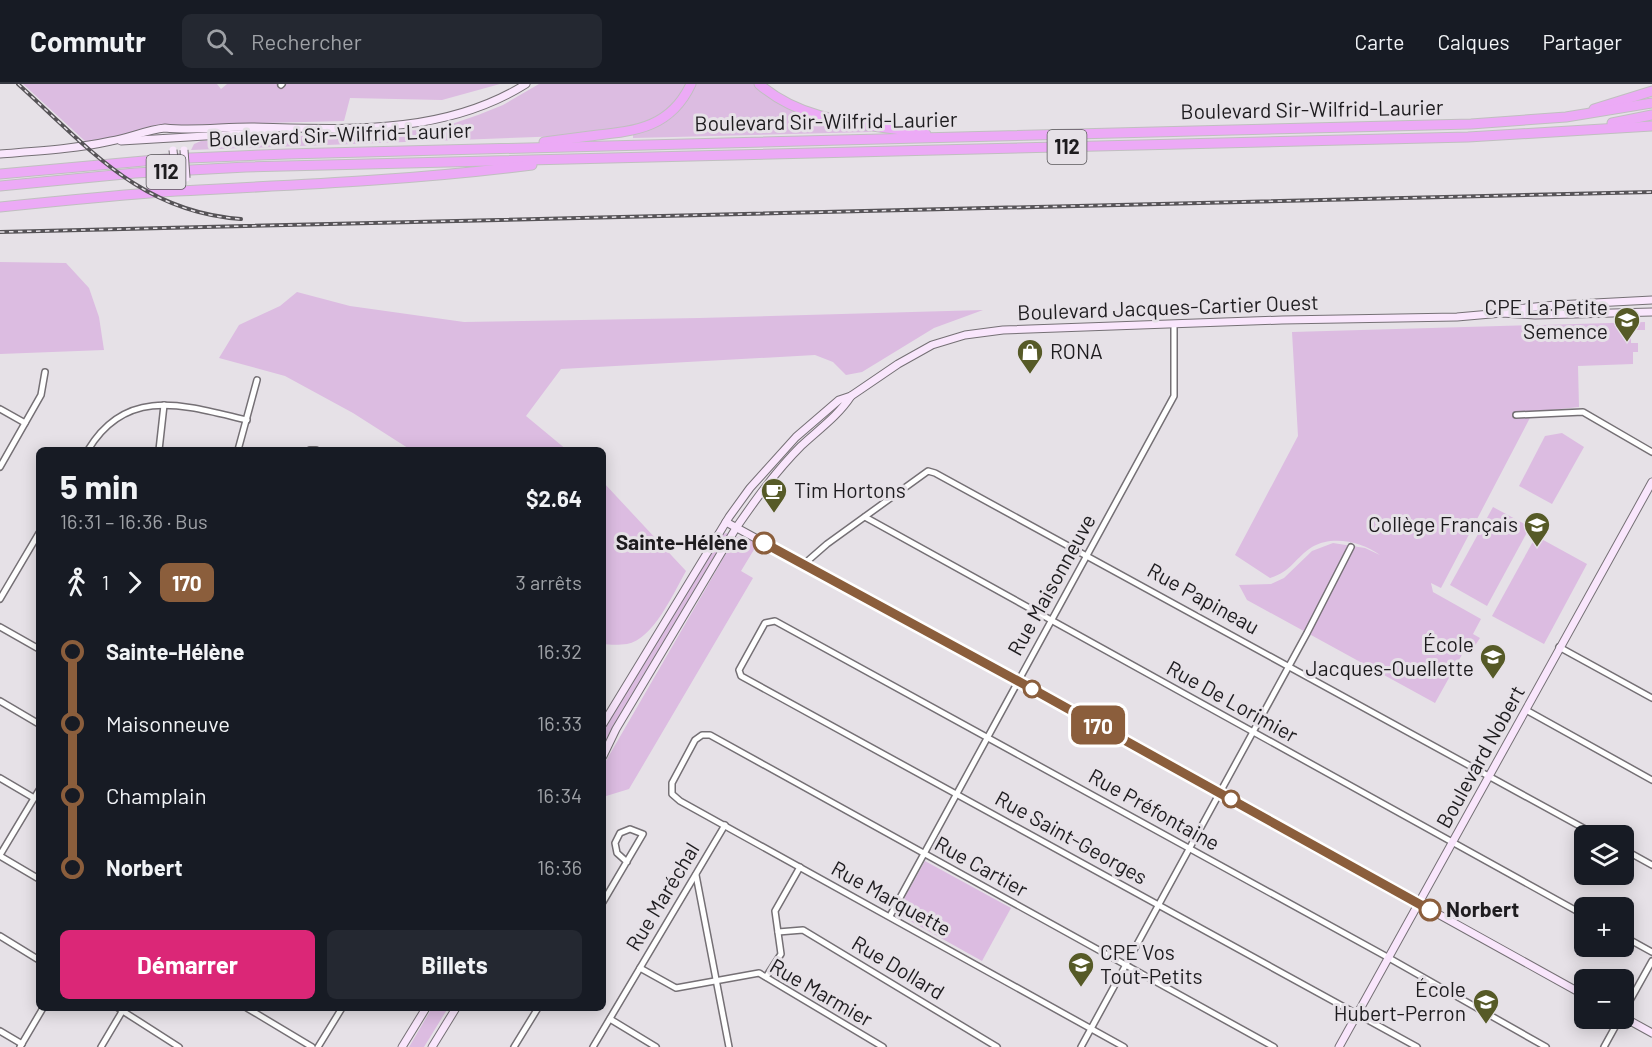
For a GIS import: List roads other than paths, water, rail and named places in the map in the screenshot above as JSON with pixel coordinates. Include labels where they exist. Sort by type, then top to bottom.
[{"type":"highway","points":[[491,149],[641,129],[656,123],[674,110],[691,84]]},
{"type":"highway","points":[[759,84],[786,103],[824,118],[946,137]]},
{"type":"highway","points":[[1566,117],[1652,92]]},
{"type":"highway","name":"Boulevard Sir-Wilfrid-Laurier","points":[[0,174],[202,157],[1471,124],[1566,117],[1652,103]]},
{"type":"highway","points":[[1583,129],[1652,115]]},
{"type":"highway","points":[[1583,129],[1652,126]]},
{"type":"highway","name":"Boulevard Sir-Wilfrid-Laurier","points":[[0,186],[90,177],[246,167],[1468,137],[1583,129]]},
{"type":"highway","points":[[0,207],[182,191],[460,173],[585,159]]},
{"type":"street","points":[[113,141],[151,129],[385,127],[432,121],[486,105],[526,84]]},
{"type":"street","points":[[0,154],[113,141],[172,139],[314,128]]},
{"type":"street","points":[[172,129],[176,179],[182,191]]},
{"type":"street","points":[[182,191],[186,178],[183,130]]},
{"type":"street","name":"Boulevard Jacques-Cartier Ouest","points":[[1502,313],[1515,309],[1652,300]]},
{"type":"street","name":"Boulevard Jacques-Cartier Ouest","points":[[606,719],[726,522],[750,488],[796,437],[839,400],[851,396],[898,364],[932,345],[965,335],[1003,330],[1447,317],[1502,313],[1535,315],[1652,312]]},
{"type":"street","name":"Rue Maisonneuve","points":[[890,916],[1174,396],[1174,324]]},
{"type":"street","points":[[0,467],[41,394],[45,372]]},
{"type":"street","points":[[239,447],[257,380]]},
{"type":"street","name":"Boulevard Jacques-Cartier Ouest","points":[[606,750],[616,729],[736,528],[773,477],[801,446],[844,406],[851,396]]},
{"type":"street","points":[[90,447],[112,421],[134,409],[164,405],[185,407],[247,420]]},
{"type":"street","points":[[159,447],[164,405]]},
{"type":"street","points":[[0,409],[25,423]]},
{"type":"street","points":[[1516,415],[1583,412],[1632,438],[1652,452]]},
{"type":"street","name":"Rue Papineau","points":[[803,565],[827,544],[928,471],[935,473],[1578,825]]},
{"type":"street","name":"Boulevard Nobert","points":[[1340,1047],[1559,647],[1652,483]]},
{"type":"street","name":"Rue De Lorimier","points":[[865,517],[1574,909]]},
{"type":"street","points":[[726,522],[1574,989]]},
{"type":"street","points":[[0,599],[36,538]]},
{"type":"street","points":[[1081,1047],[1351,547]]},
{"type":"street","name":"Rue Préfontaine","points":[[753,644],[765,623],[775,621],[1389,958],[1546,1047]]},
{"type":"street","points":[[0,627],[36,648]]},
{"type":"street","name":"Rue Saint-Georges","points":[[753,644],[739,670],[741,676],[1417,1047]]},
{"type":"street","points":[[1559,647],[1652,698]]},
{"type":"street","points":[[0,701],[36,722]]},
{"type":"street","points":[[1526,710],[1652,780]]},
{"type":"street","name":"Rue Cartier","points":[[682,763],[695,740],[702,735],[710,735],[1274,1047]]},
{"type":"street","name":"Rue Marquette","points":[[682,763],[672,783],[672,794],[680,801],[1124,1047]]},
{"type":"street","points":[[0,778],[34,798]]},
{"type":"street","points":[[36,795],[0,856],[36,877]]},
{"type":"street","name":"Rue Maréchal","points":[[593,1047],[725,825]]},
{"type":"street","points":[[606,897],[627,862],[643,834],[630,829],[620,832],[615,843],[617,853],[627,862]]},
{"type":"street","points":[[1634,855],[1652,865]]},
{"type":"street","points":[[766,977],[781,954],[775,910],[800,867]]},
{"type":"street","points":[[696,874],[729,1047]]},
{"type":"street","name":"Rue Dollard","points":[[778,932],[802,930],[997,1047]]},
{"type":"street","points":[[0,936],[36,958]]},
{"type":"street","points":[[1634,942],[1652,952]]},
{"type":"street","points":[[1634,994],[1652,961]]},
{"type":"street","name":"Rue Marmier","points":[[640,968],[676,988],[759,973],[883,1047]]},
{"type":"street","points":[[0,1031],[21,1046],[41,1011]]},
{"type":"street","points":[[101,1047],[120,1011]]},
{"type":"street","points":[[124,1011],[179,1047]]},
{"type":"street","points":[[252,1011],[312,1047]]},
{"type":"street","points":[[318,1047],[340,1011]]},
{"type":"street","points":[[402,1047],[424,1011]]},
{"type":"street","points":[[432,1047],[454,1011]]},
{"type":"street","points":[[514,1047],[536,1011]]},
{"type":"street","points":[[610,1019],[656,1047]]},
{"type":"street","points":[[1634,1023],[1652,1033]]},
{"type":"street","points":[[1604,1047],[1614,1029]]},
{"type":"railway","points":[[18,84],[93,153],[145,190],[173,204],[205,214],[241,219]]},
{"type":"railway","points":[[0,232],[1652,192]]},
{"type":"place","name":"CPE La Petite Semence","points":[[1627,343]]},
{"type":"place","name":"RONA","points":[[1030,375]]},
{"type":"place","name":"Tim Hortons","points":[[774,514]]},
{"type":"place","name":"Sainte-Hélène","points":[[764,543]]},
{"type":"place","name":"Collège Français","points":[[1537,548]]},
{"type":"place","name":"École Jacques-Ouellette","points":[[1493,680]]},
{"type":"place","name":"Norbert","points":[[1430,910]]},
{"type":"place","name":"CPE Vos Tout-Petits","points":[[1081,988]]},
{"type":"place","name":"École Hubert-Perron","points":[[1486,1025]]}]
